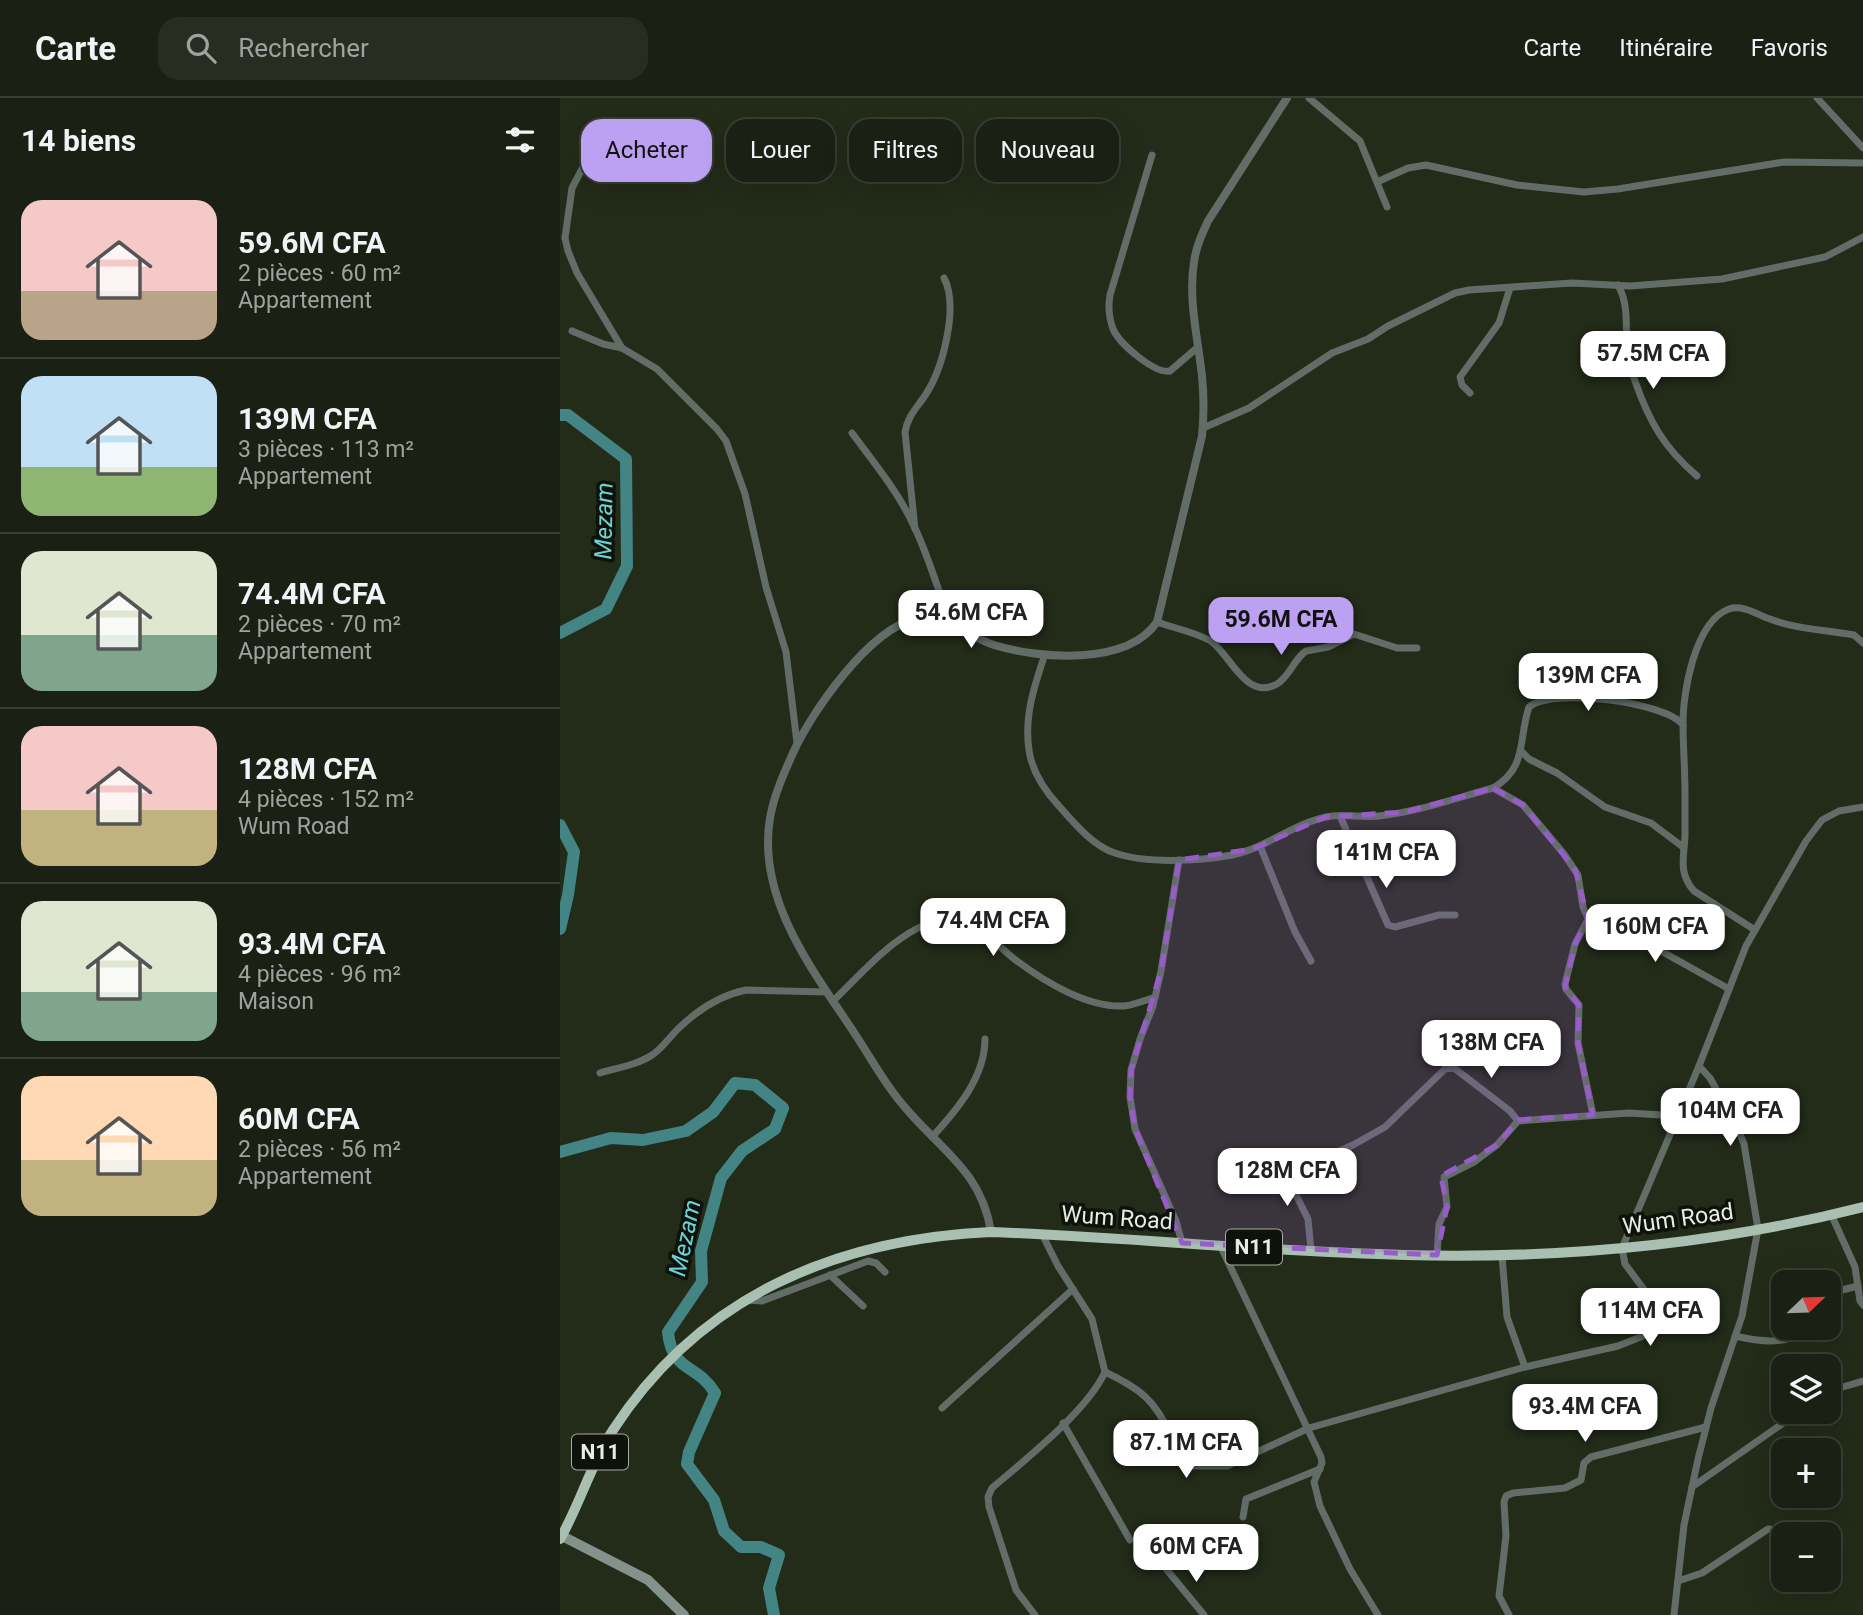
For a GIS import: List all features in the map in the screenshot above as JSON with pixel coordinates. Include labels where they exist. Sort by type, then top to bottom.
[{"type":"highway","name":"Wum Road","points":[[561,1537],[602,1447],[655,1374],[673,1356],[703,1328],[747,1299],[788,1277],[865,1250],[943,1234],[991,1232],[1311,1250],[1502,1256],[1622,1248],[1758,1229],[1863,1207]]},
{"type":"main road","points":[[561,1537],[649,1580],[684,1615]]},
{"type":"street","points":[[991,1232],[988,1214],[971,1178],[908,1112],[881,1077],[790,928],[775,894],[771,876],[770,818],[781,780],[797,743],[844,675],[873,643],[900,625],[915,619],[929,618],[951,624],[992,645],[1044,657],[1111,650],[1139,641],[1150,633],[1157,622],[1203,428],[1202,377],[1192,289],[1193,263],[1208,221],[1287,98]]},
{"type":"street","points":[[1309,98],[1360,141],[1387,207]]},
{"type":"street","points":[[1817,98],[1863,148]]},
{"type":"street","points":[[1152,155],[1110,295],[1110,318],[1119,340],[1159,371],[1170,371],[1198,347]]},
{"type":"street","points":[[1377,182],[1408,167],[1426,165],[1517,185],[1584,192],[1784,162],[1863,163]]},
{"type":"street","points":[[581,172],[572,188],[565,238],[568,251],[577,273],[622,348]]},
{"type":"street","points":[[1203,428],[1249,408],[1332,353],[1368,339],[1388,326],[1455,293],[1572,283],[1636,285],[1722,279],[1836,253],[1863,237]]},
{"type":"street","points":[[915,529],[905,432],[909,416],[936,376],[942,356],[951,309],[951,296],[944,278]]},
{"type":"street","points":[[1618,285],[1626,301],[1628,358],[1642,402],[1654,427],[1675,457],[1697,476]]},
{"type":"street","points":[[1626,301],[1636,285]]},
{"type":"street","points":[[1470,393],[1462,385],[1460,377],[1499,323],[1510,288]]},
{"type":"street","points":[[572,331],[603,344],[622,348],[657,369],[717,429],[730,450],[745,494],[766,587],[786,652],[797,743]]},
{"type":"street","points":[[852,433],[882,473],[915,529],[933,569],[951,624]]},
{"type":"street","points":[[929,618],[940,594]]},
{"type":"street","points":[[1755,930],[1694,891],[1688,885],[1681,862],[1685,774],[1682,725],[1691,663],[1698,643],[1709,625],[1727,609],[1734,608],[1772,620],[1854,635],[1863,643]]},
{"type":"street","points":[[1157,622],[1209,640],[1217,646],[1240,676],[1262,687],[1277,684],[1306,651],[1328,647],[1354,634],[1397,648],[1417,648]]},
{"type":"street","points":[[1044,657],[1028,718],[1033,770],[1050,796],[1088,836],[1114,853],[1149,859],[1179,860],[1232,855],[1260,846],[1325,817],[1378,816],[1405,812],[1493,788],[1511,773],[1520,755],[1530,707],[1544,699],[1579,698],[1628,704],[1663,711],[1678,719],[1682,725]]},
{"type":"street","points":[[1520,755],[1557,773],[1610,810],[1651,823],[1683,847]]},
{"type":"street","points":[[1493,788],[1523,805],[1570,862],[1578,875],[1583,907],[1588,919],[1636,937],[1729,989]]},
{"type":"street","points":[[1105,1373],[1129,1383],[1148,1398],[1171,1434],[1181,1463],[1187,1466],[1227,1466],[1309,1428],[1525,1367],[1618,1346],[1648,1334],[1663,1322],[1663,1315],[1625,1264],[1622,1248],[1699,1066],[1745,946],[1806,841],[1822,820],[1830,814],[1863,807]]},
{"type":"street","points":[[1340,816],[1388,925],[1395,928],[1439,915],[1455,915]]},
{"type":"street","points":[[1260,846],[1295,932],[1311,961]]},
{"type":"street","points":[[1179,860],[1155,997],[1131,1070],[1131,1113],[1135,1129],[1176,1221],[1182,1243]]},
{"type":"street","points":[[1588,919],[1575,944],[1565,987],[1579,1005],[1578,1043],[1593,1115]]},
{"type":"street","points":[[833,1001],[886,950],[919,927],[941,921],[965,924],[982,930],[1016,961],[1083,998],[1125,1006],[1155,997]]},
{"type":"street","points":[[600,1073],[654,1054],[680,1027],[702,1010],[735,992],[827,992]]},
{"type":"street","points":[[932,1137],[954,1113],[967,1093],[985,1055],[985,1039]]},
{"type":"street","points":[[1674,1615],[1691,1488],[1706,1427],[1742,1315],[1758,1229],[1744,1144],[1710,1078],[1699,1066]]},
{"type":"street","points":[[1311,1250],[1308,1219],[1287,1177],[1289,1173],[1353,1145],[1385,1127],[1445,1069],[1454,1068],[1510,1111],[1518,1121]]},
{"type":"street","points":[[1437,1255],[1440,1224],[1447,1207],[1444,1177],[1474,1162],[1497,1145],[1518,1121],[1629,1113],[1678,1116]]},
{"type":"street","points":[[1831,1214],[1855,1268],[1863,1305]]},
{"type":"street","points":[[1035,1615],[1016,1590],[988,1497],[992,1488],[1093,1392],[1105,1373],[1092,1319],[1042,1233]]},
{"type":"street","points":[[1220,1245],[1321,1457],[1321,1469],[1314,1482],[1320,1506],[1350,1569],[1376,1612],[1367,1615]]},
{"type":"street","points":[[1502,1256],[1507,1317],[1525,1367]]},
{"type":"street","points":[[747,1299],[762,1301],[868,1261],[876,1263],[885,1272]]},
{"type":"street","points":[[830,1275],[863,1306]]},
{"type":"street","points":[[1841,1291],[1858,1286]]},
{"type":"street","points":[[942,1408],[1073,1289]]},
{"type":"street","points":[[1735,1336],[1766,1343],[1776,1340]]},
{"type":"street","points":[[1841,1387],[1863,1381]]},
{"type":"street","points":[[1063,1423],[1130,1540]]},
{"type":"street","points":[[1691,1488],[1782,1424]]},
{"type":"street","points":[[1509,1615],[1499,1596],[1506,1536],[1506,1496],[1565,1488],[1581,1480],[1584,1463],[1591,1457],[1706,1427]]},
{"type":"street","points":[[1243,1517],[1246,1499],[1321,1469]]},
{"type":"street","points":[[1678,1581],[1702,1573],[1771,1530]]},
{"type":"street","points":[[1167,1570],[1204,1615]]},
{"type":"highlighted area","points":[[1493,788],[1523,805],[1575,869],[1588,919],[1575,944],[1565,987],[1579,1005],[1578,1043],[1593,1115],[1518,1120],[1497,1145],[1441,1176],[1447,1207],[1437,1255],[1182,1243],[1135,1129],[1130,1097],[1131,1070],[1161,971],[1179,860],[1253,849],[1325,817],[1405,812]]},
{"type":"waterway","name":"Mezam","points":[[560,415],[568,415],[626,459],[627,566],[606,609],[560,633]]},
{"type":"waterway","name":"Mezam","points":[[560,825],[574,852],[560,929]]},
{"type":"waterway","name":"Mezam","points":[[560,1152],[611,1138],[643,1140],[686,1131],[713,1112],[735,1083],[755,1085],[783,1108],[775,1129],[742,1151],[721,1178],[701,1251],[702,1282],[668,1332],[674,1355],[708,1383],[715,1393],[689,1452],[687,1464],[714,1500],[724,1531],[741,1547],[761,1547],[779,1555],[769,1588],[774,1615]]}]
